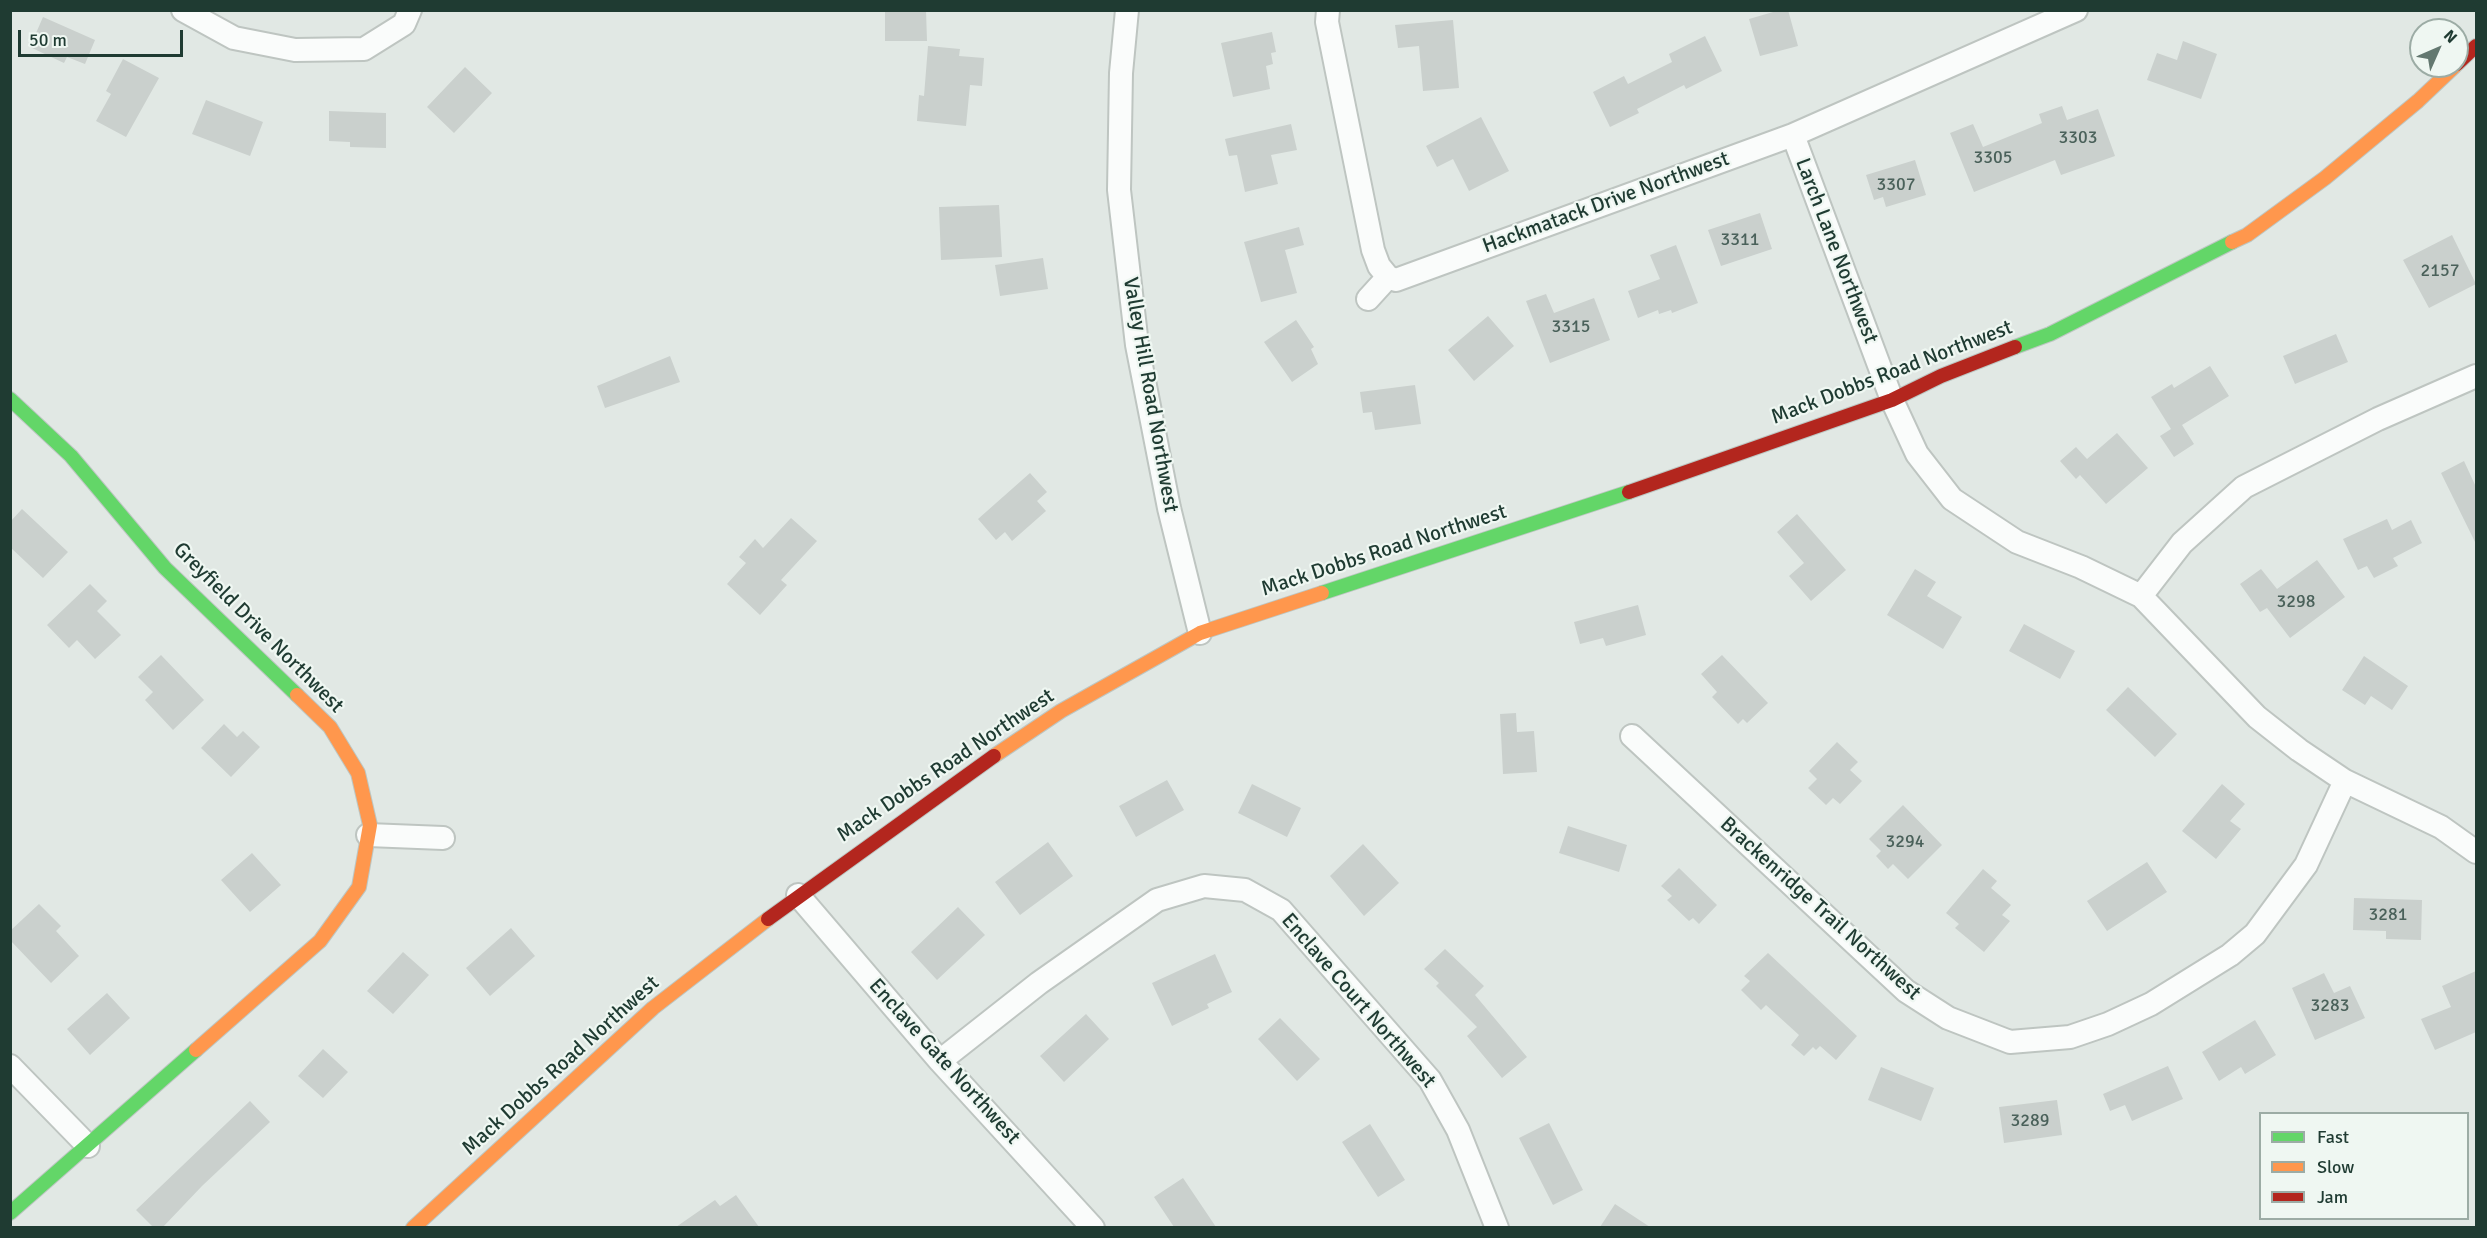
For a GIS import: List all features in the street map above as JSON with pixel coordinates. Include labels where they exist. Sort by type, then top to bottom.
[{"type":"street","points":[[183,10],[234,38],[295,50],[364,49],[404,24],[410,10]]},
{"type":"street","name":"Valley Hill Road Northwest","points":[[1127,10],[1121,73],[1120,202],[1137,345],[1169,508],[1200,633]]},
{"type":"street","points":[[1328,10],[1328,22],[1373,250],[1379,266],[1388,277],[1368,298]]},
{"type":"street","name":"Hackmatack Drive Northwest","points":[[1388,277],[1396,280],[1792,135],[2076,10]]},
{"type":"street","name":"Mack Dobbs Road Northwest","points":[[413,1227],[649,1011],[798,895],[957,781],[1061,711],[1200,633],[1632,491],[1892,400],[1941,376],[2050,334],[2247,235],[2325,178],[2442,78]]},
{"type":"street","name":"Larch Lane Northwest","points":[[1792,135],[1892,400],[1917,454],[1952,499],[2017,542],[2081,567],[2141,597],[2257,717],[2299,750],[2345,781],[2441,827],[2476,852]]},
{"type":"street","points":[[2141,597],[2182,543],[2244,487],[2378,419],[2476,376]]},
{"type":"street","name":"Greyfield Drive Northwest","points":[[10,399],[71,456],[165,568],[330,727],[358,773],[370,825],[358,887],[320,941],[10,1213]]},
{"type":"street","name":"Brackenridge Trail Northwest","points":[[1632,736],[1906,991],[1948,1018],[2010,1042],[2070,1038],[2108,1024],[2151,1004],[2230,955],[2255,934],[2306,865],[2345,781]]},
{"type":"street","points":[[368,835],[443,838]]},
{"type":"street","name":"Enclave Court Northwest","points":[[940,1061],[1039,983],[1157,900],[1204,886],[1245,890],[1281,910],[1430,1080],[1458,1130],[1497,1227]]},
{"type":"street","name":"Enclave Gate Northwest","points":[[798,895],[940,1061],[1093,1227]]},
{"type":"street","points":[[10,1066],[88,1146]]},
{"type":"building","points":[[885,10],[926,10],[927,41],[885,41]]},
{"type":"building","points":[[1788,10],[1798,46],[1760,56],[1749,19]]},
{"type":"building","points":[[43,17],[95,40],[85,64],[67,57],[64,63],[30,47]]},
{"type":"building","points":[[1453,20],[1459,88],[1423,91],[1419,46],[1398,48],[1395,25]]},
{"type":"building","points":[[1272,32],[1276,52],[1271,53],[1273,64],[1266,66],[1270,89],[1233,97],[1221,43]]},
{"type":"building","points":[[1705,36],[1722,71],[1686,89],[1684,85],[1637,109],[1639,113],[1610,127],[1593,92],[1624,76],[1628,84],[1672,62],[1669,54]]},
{"type":"building","points":[[2183,41],[2217,54],[2201,99],[2147,80],[2157,53],[2177,60]]},
{"type":"building","points":[[928,46],[960,49],[959,56],[984,58],[982,86],[970,85],[966,126],[917,121],[919,95],[924,96]]},
{"type":"building","points":[[123,59],[159,78],[126,137],[96,121],[111,94],[106,91]]},
{"type":"building","points":[[465,67],[492,93],[454,133],[427,107]]},
{"type":"building","points":[[206,100],[263,122],[250,156],[192,134]]},
{"type":"building","points":[[2062,106],[2067,120],[2098,109],[2115,156],[2061,175],[2055,160],[1974,192],[1950,133],[1973,124],[1983,147],[2042,123],[2039,114]]},
{"type":"building","points":[[329,111],[386,113],[386,148],[350,147],[350,142],[329,141]]},
{"type":"building","points":[[1481,117],[1509,171],[1469,191],[1453,159],[1437,167],[1426,146]]},
{"type":"building","points":[[1291,124],[1297,150],[1271,155],[1278,184],[1245,192],[1237,155],[1229,156],[1225,139]]},
{"type":"building","points":[[1915,160],[1926,195],[1886,207],[1883,197],[1874,200],[1866,175]]},
{"type":"building","points":[[999,205],[1002,257],[941,260],[939,207]]},
{"type":"building","points":[[1760,213],[1772,249],[1721,266],[1708,230]]},
{"type":"building","points":[[1299,227],[1304,245],[1285,250],[1297,293],[1261,302],[1244,242]]},
{"type":"building","points":[[2452,235],[2476,284],[2429,308],[2403,260]]},
{"type":"building","points":[[1676,245],[1698,303],[1672,313],[1671,310],[1659,314],[1658,310],[1638,318],[1628,291],[1660,279],[1650,255]]},
{"type":"building","points":[[1043,258],[1048,289],[1000,296],[995,265]]},
{"type":"building","points":[[1546,294],[1554,313],[1594,298],[1610,340],[1550,363],[1526,301]]},
{"type":"building","points":[[1488,316],[1514,346],[1474,381],[1448,350]]},
{"type":"building","points":[[1296,320],[1314,347],[1311,349],[1318,364],[1292,382],[1264,342]]},
{"type":"building","points":[[2336,334],[2348,362],[2295,384],[2283,356]]},
{"type":"building","points":[[670,356],[680,382],[605,408],[597,386]]},
{"type":"building","points":[[2210,366],[2229,396],[2182,425],[2194,444],[2174,457],[2160,436],[2171,429],[2151,397],[2172,384],[2174,388]]},
{"type":"building","points":[[1415,385],[1421,424],[1375,430],[1372,412],[1363,413],[1360,392]]},
{"type":"building","points":[[2117,433],[2148,468],[2106,504],[2080,475],[2076,479],[2060,461],[2076,447],[2087,459]]},
{"type":"building","points":[[2464,461],[2476,487],[2476,544],[2441,473]]},
{"type":"building","points":[[1030,473],[1047,492],[1037,501],[1046,511],[1012,541],[1005,532],[996,540],[978,519]]},
{"type":"building","points":[[22,509],[68,552],[43,578],[10,547],[10,522]]},
{"type":"building","points":[[1797,514],[1846,570],[1811,601],[1789,576],[1804,563],[1777,532]]},
{"type":"building","points":[[791,518],[817,541],[781,580],[787,585],[760,615],[727,584],[746,563],[739,557],[755,539],[763,548]]},
{"type":"building","points":[[2387,519],[2392,530],[2411,520],[2422,543],[2393,558],[2398,566],[2374,578],[2367,566],[2358,570],[2343,539]]},
{"type":"building","points":[[2317,560],[2345,597],[2290,638],[2267,608],[2260,612],[2240,584],[2261,569],[2277,589]]},
{"type":"building","points":[[1915,569],[1936,582],[1927,596],[1962,617],[1943,649],[1887,615]]},
{"type":"building","points":[[90,584],[107,601],[97,611],[121,635],[95,659],[77,640],[69,648],[47,625]]},
{"type":"building","points":[[1638,605],[1646,635],[1606,646],[1603,638],[1580,644],[1574,622]]},
{"type":"building","points":[[2024,624],[2075,651],[2060,679],[2009,651]]},
{"type":"building","points":[[161,655],[204,700],[173,730],[145,700],[153,692],[138,677]]},
{"type":"building","points":[[1722,655],[1768,703],[1747,723],[1743,719],[1738,724],[1712,697],[1717,692],[1701,674]]},
{"type":"building","points":[[2364,656],[2408,686],[2392,710],[2371,696],[2365,705],[2342,690]]},
{"type":"building","points":[[2128,687],[2177,734],[2155,757],[2106,710]]},
{"type":"building","points":[[1516,713],[1517,732],[1534,731],[1537,772],[1503,774],[1500,714]]},
{"type":"building","points":[[224,724],[237,737],[243,731],[260,747],[231,777],[201,748]]},
{"type":"building","points":[[1837,742],[1858,762],[1850,770],[1862,781],[1840,804],[1833,798],[1826,805],[1808,788],[1817,779],[1809,771]]},
{"type":"building","points":[[1167,780],[1184,810],[1136,837],[1119,806]]},
{"type":"building","points":[[1252,784],[1301,808],[1287,837],[1238,813]]},
{"type":"building","points":[[2222,784],[2245,804],[2230,821],[2241,829],[2216,859],[2182,831]]},
{"type":"building","points":[[1903,805],[1942,845],[1908,879],[1893,864],[1888,869],[1876,856],[1881,851],[1869,839]]},
{"type":"building","points":[[1568,826],[1627,845],[1619,872],[1559,853]]},
{"type":"building","points":[[1048,842],[1073,876],[1020,915],[995,882]]},
{"type":"building","points":[[1363,844],[1399,883],[1364,916],[1330,876]]},
{"type":"building","points":[[252,853],[281,885],[250,912],[221,880]]},
{"type":"building","points":[[2147,862],[2167,892],[2107,931],[2087,901]]},
{"type":"building","points":[[1679,868],[1717,905],[1699,924],[1693,918],[1689,921],[1667,900],[1672,896],[1661,886]]},
{"type":"building","points":[[1983,869],[1997,881],[1991,888],[2011,905],[2002,915],[2010,921],[1984,952],[1955,928],[1959,924],[1946,913]]},
{"type":"building","points":[[2354,898],[2422,900],[2421,940],[2386,939],[2386,931],[2353,930]]},
{"type":"building","points":[[39,904],[61,926],[56,931],[79,956],[51,983],[10,940],[10,931]]},
{"type":"building","points":[[958,907],[985,935],[937,980],[911,952]]},
{"type":"building","points":[[511,928],[535,956],[490,996],[466,968]]},
{"type":"building","points":[[1445,949],[1484,986],[1475,995],[1527,1057],[1502,1078],[1467,1036],[1477,1027],[1436,986],[1439,983],[1424,969]]},
{"type":"building","points":[[403,952],[429,975],[393,1014],[367,991]]},
{"type":"building","points":[[1768,953],[1857,1036],[1836,1060],[1820,1046],[1816,1050],[1813,1047],[1804,1056],[1791,1045],[1799,1035],[1766,1005],[1761,1010],[1741,990],[1750,981],[1744,976]]},
{"type":"building","points":[[1215,954],[1232,992],[1207,1004],[1209,1008],[1172,1026],[1152,983]]},
{"type":"building","points":[[2476,971],[2476,1032],[2435,1050],[2421,1019],[2451,1007],[2442,986]]},
{"type":"building","points":[[2324,973],[2334,993],[2350,986],[2365,1018],[2315,1040],[2292,988]]},
{"type":"building","points":[[107,993],[130,1018],[90,1055],[67,1029]]},
{"type":"building","points":[[1086,1014],[1109,1039],[1064,1082],[1040,1056]]},
{"type":"building","points":[[1280,1018],[1320,1059],[1297,1081],[1258,1039]]},
{"type":"building","points":[[2255,1020],[2276,1055],[2245,1074],[2241,1067],[2219,1081],[2202,1052]]},
{"type":"building","points":[[323,1049],[348,1072],[323,1098],[298,1076]]},
{"type":"building","points":[[2168,1066],[2183,1099],[2132,1121],[2125,1105],[2110,1111],[2103,1094]]},
{"type":"building","points":[[1881,1067],[1934,1088],[1921,1121],[1868,1100]]},
{"type":"building","points":[[2057,1100],[2062,1135],[2004,1143],[1999,1107]]},
{"type":"building","points":[[250,1101],[270,1122],[202,1186],[163,1227],[153,1227],[136,1210]]},
{"type":"building","points":[[1549,1123],[1583,1190],[1553,1205],[1519,1138]]},
{"type":"building","points":[[1370,1124],[1405,1180],[1378,1197],[1342,1142]]},
{"type":"building","points":[[1183,1178],[1216,1227],[1174,1227],[1154,1197]]},
{"type":"building","points":[[736,1195],[759,1227],[676,1227],[715,1200],[720,1206]]},
{"type":"building","points":[[1615,1204],[1650,1227],[1600,1227]]},
{"type":"traffic: fast","points":[[2015,347],[2050,334],[2232,242]]},
{"type":"traffic: fast","points":[[10,399],[71,456],[165,568],[297,695]]},
{"type":"traffic: fast","points":[[1322,593],[1629,492]]},
{"type":"traffic: fast","points":[[10,1213],[196,1050]]},
{"type":"traffic: slow","points":[[2232,242],[2247,235],[2325,178],[2442,78]]},
{"type":"traffic: slow","points":[[994,756],[1061,711],[1200,633],[1322,593]]},
{"type":"traffic: slow","points":[[196,1050],[320,941],[359,887],[370,825],[358,773],[330,727],[297,695]]},
{"type":"traffic: slow","points":[[413,1228],[653,1008],[768,919]]},
{"type":"traffic: jam","points":[[2469,53],[2476,46]]},
{"type":"traffic: jam","points":[[1629,492],[1892,400],[1941,376],[2015,347]]},
{"type":"traffic: jam","points":[[768,919],[994,756]]}]
